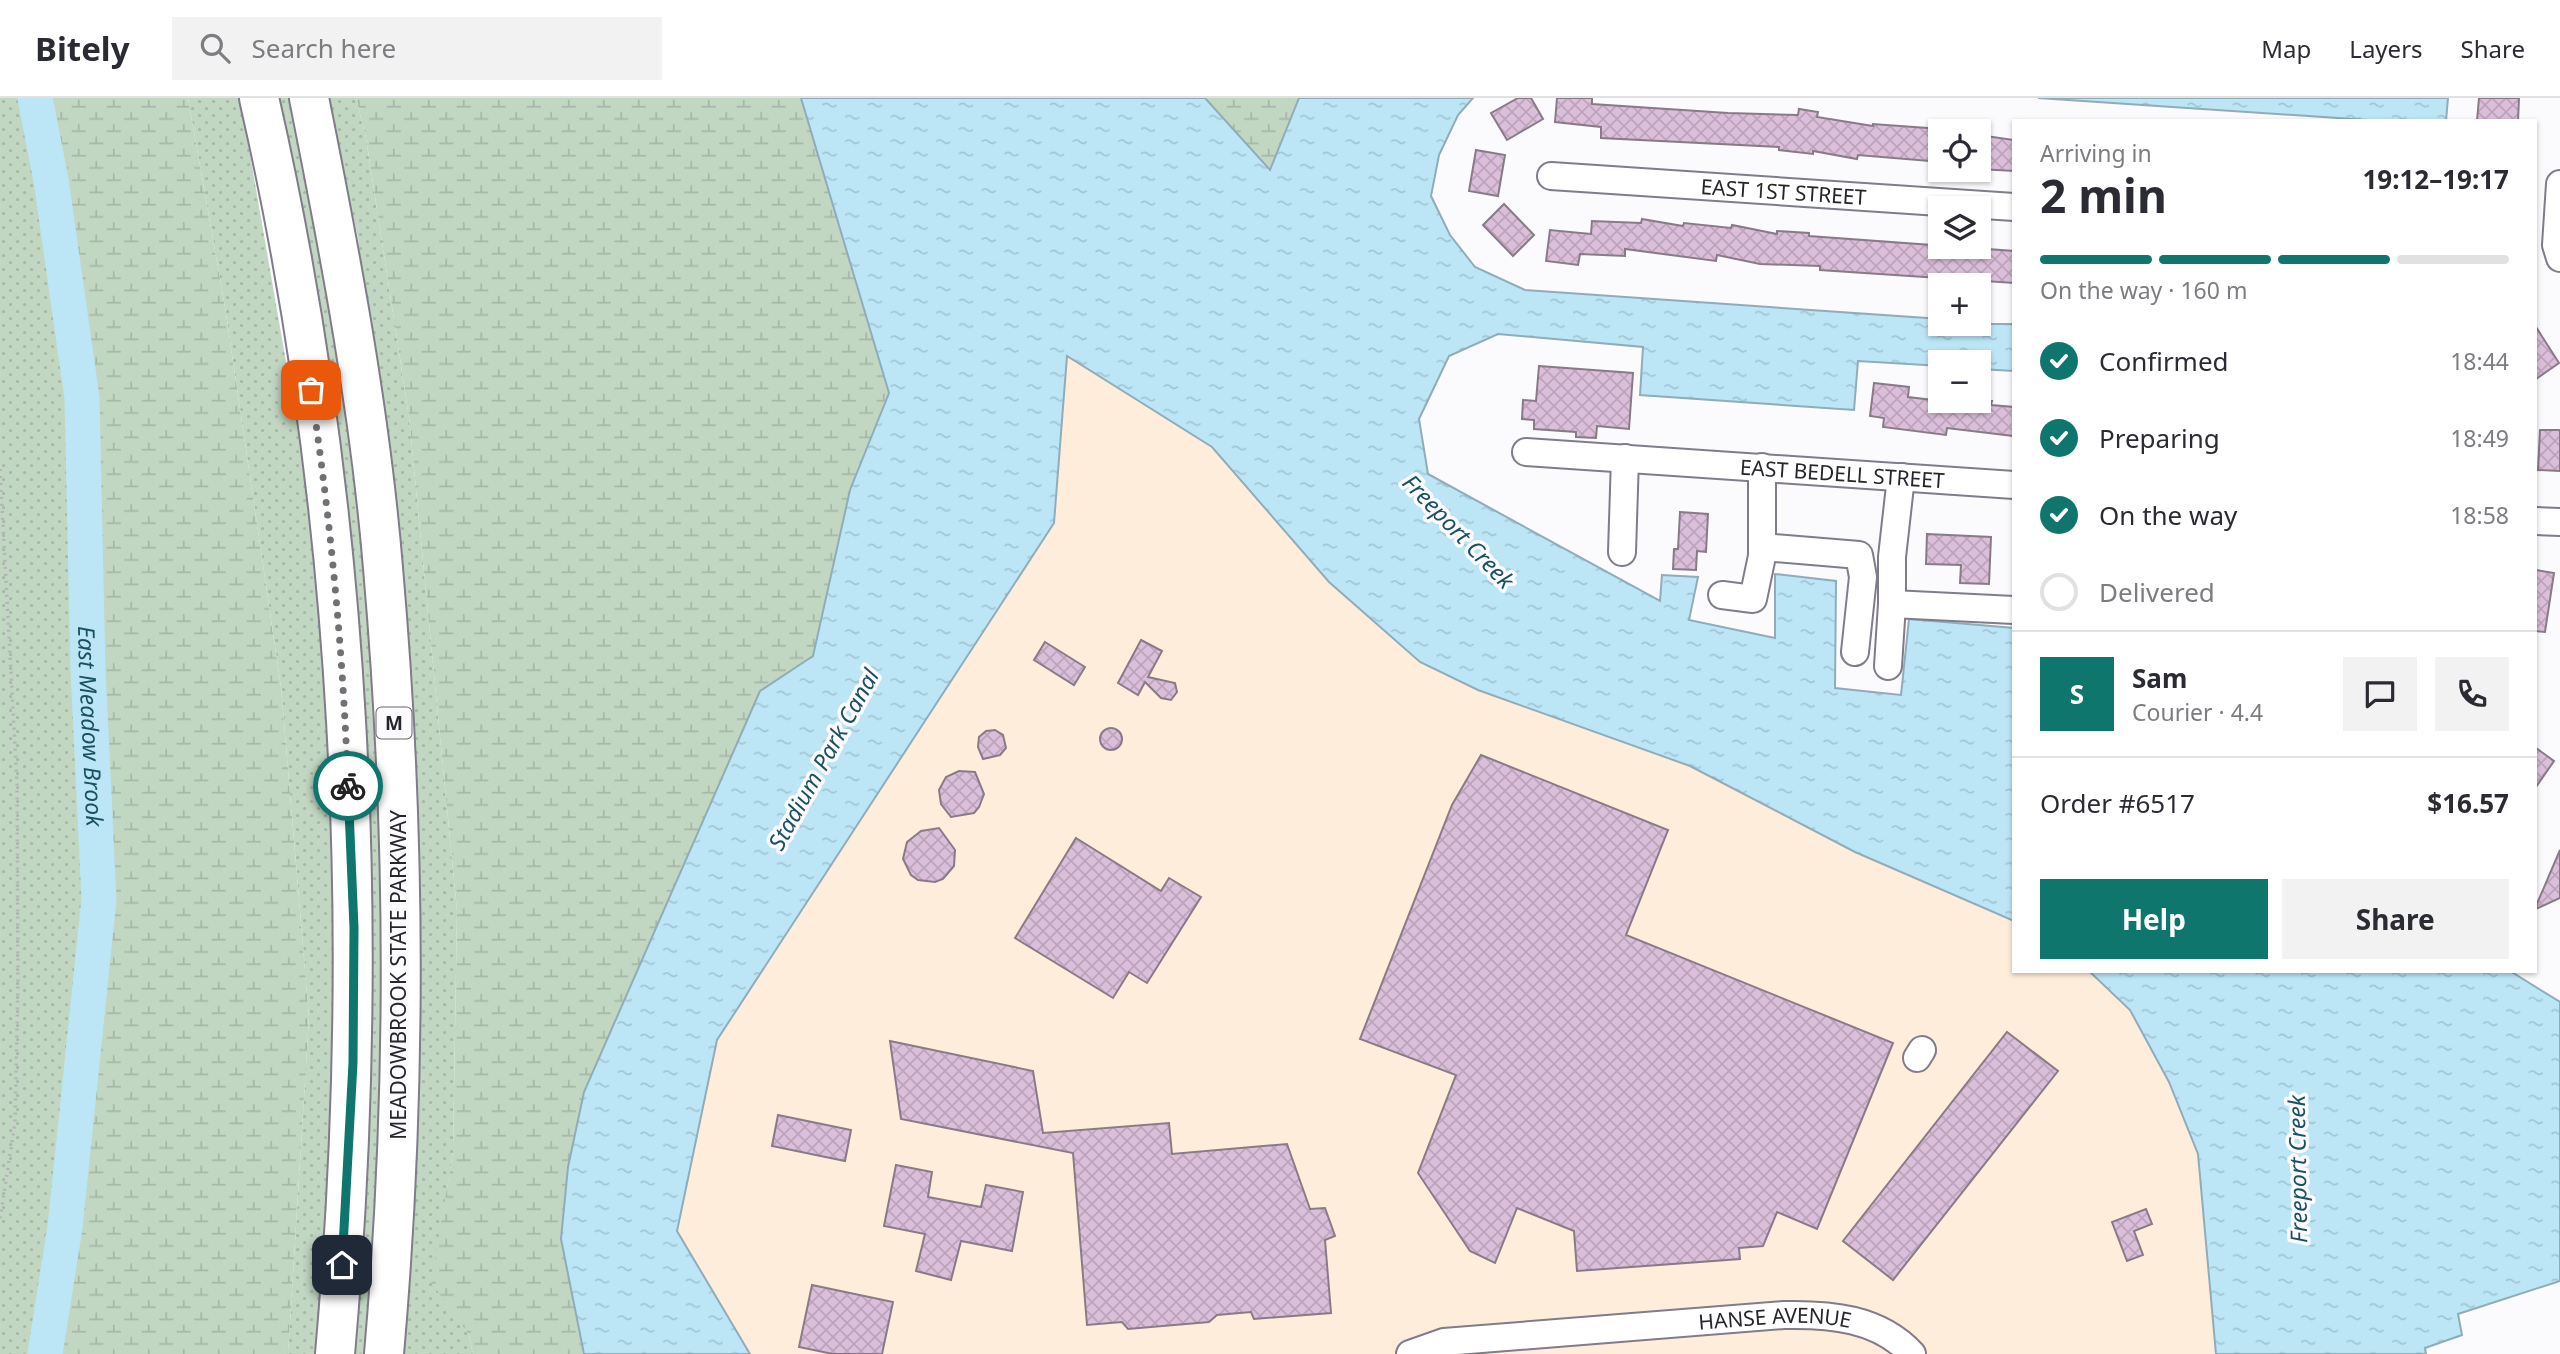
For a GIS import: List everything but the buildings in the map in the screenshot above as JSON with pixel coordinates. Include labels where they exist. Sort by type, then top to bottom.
[{"type":"highway","name":"MEADOWBROOK STATE PARKWAY","points":[[259,98],[295,282],[327,498],[345,702],[354,928],[352,1089],[335,1354]]},
{"type":"highway","name":"MEADOWBROOK STATE PARKWAY","points":[[309,98],[337,236],[360,380],[383,565],[399,784],[403,978],[395,1225],[384,1354]]},
{"type":"street","name":"EAST 1ST STREET","points":[[1551,176],[2012,207]]},
{"type":"street","points":[[2553,248],[2560,184]]},
{"type":"street","name":"EAST BEDELL STREET","points":[[1525,452],[2012,485]]},
{"type":"street","points":[[1622,552],[1625,458]]},
{"type":"street","points":[[1722,595],[1753,599],[1762,547],[1762,467]]},
{"type":"street","points":[[1888,666],[1892,557],[1901,477]]},
{"type":"street","points":[[2537,521],[2560,522]]},
{"type":"street","points":[[1762,547],[1859,555],[1863,577],[1855,652]]},
{"type":"street","points":[[1892,604],[2012,610]]},
{"type":"street","name":"HANSE AVENUE","points":[[1409,1354],[1444,1342],[1825,1314],[1874,1328],[1912,1354]]},
{"type":"path","points":[[0,470],[17,784],[18,981],[15,1123],[0,1219]]},
{"type":"shaded area","points":[[1067,356],[1212,447],[1329,582],[1420,662],[1478,690],[1690,766],[1855,852],[2012,920],[2012,973],[2091,973],[2130,1010],[2169,1082],[2198,1154],[2216,1354],[750,1354],[677,1231],[717,1040],[1054,523]]},
{"type":"green space","points":[[0,98],[28,98],[83,436],[99,899],[65,1227],[45,1354],[0,1354]]},
{"type":"green space","points":[[35,98],[188,98],[225,307],[281,687],[309,1017],[288,1354],[28,1354],[49,1209],[65,1225],[99,899],[88,670],[82,398],[51,181]]},
{"type":"green space","points":[[188,98],[240,98],[305,471],[325,651],[336,861],[334,1119],[320,1354],[288,1354],[309,1017],[281,687],[225,307]]},
{"type":"green space","points":[[272,98],[290,98],[320,253],[344,409],[363,566],[376,723],[383,881],[384,1039],[378,1197],[365,1354],[352,1354],[371,986]]},
{"type":"green space","points":[[327,98],[356,98],[366,138],[409,417],[457,911],[453,1152],[432,1282],[469,1335],[473,1354],[402,1354],[420,1049],[421,898],[412,739],[386,464],[358,238]]},
{"type":"green space","points":[[356,98],[801,98],[889,393],[850,490],[813,656],[760,691],[561,1239],[584,1354],[473,1354],[469,1335],[431,1282],[453,1152],[457,911],[409,417],[366,138]]},
{"type":"green space","points":[[1205,98],[1299,98],[1270,170]]},
{"type":"water","points":[[801,98],[1205,98],[1270,170],[1299,98],[1473,98],[1458,115],[1439,155],[1431,196],[1450,235],[1475,267],[1525,290],[1928,318],[1928,336],[1991,336],[1991,324],[2012,324],[2012,371],[1991,370],[1991,350],[1928,350],[1928,365],[1858,361],[1854,410],[1640,395],[1643,347],[1498,334],[1449,356],[1419,419],[1428,474],[1660,601],[1662,575],[1698,577],[1689,620],[1775,638],[1775,574],[1836,581],[1835,688],[1901,695],[1909,619],[2012,628],[2012,920],[1855,852],[1690,766],[1478,690],[1420,662],[1329,582],[1212,447],[1067,356],[1054,523],[717,1040],[677,1231],[750,1354],[584,1354],[561,1239],[568,1167],[584,1092],[760,691],[813,656],[850,490],[889,393]]},
{"type":"water","points":[[2038,98],[2448,98],[2446,119],[2353,119]]},
{"type":"water","name":"Freeport Creek","points":[[2091,973],[2513,973],[2560,1002],[2560,1281],[2458,1314],[2462,1335],[2425,1348],[2426,1354],[2216,1354],[2198,1154],[2169,1082],[2130,1010]]},
{"type":"waterway","name":"East Meadow Brook","points":[[35,98],[51,180],[82,398],[88,670],[99,899],[65,1227],[45,1354]]},
{"type":"way so far","points":[[311,390],[327,498],[345,702],[348,786]]},
{"type":"route","points":[[342,1265],[353,1063],[354,928],[348,786]]},
{"type":"water label","name":"Stadium Park Canal","points":[[823,759]]}]
